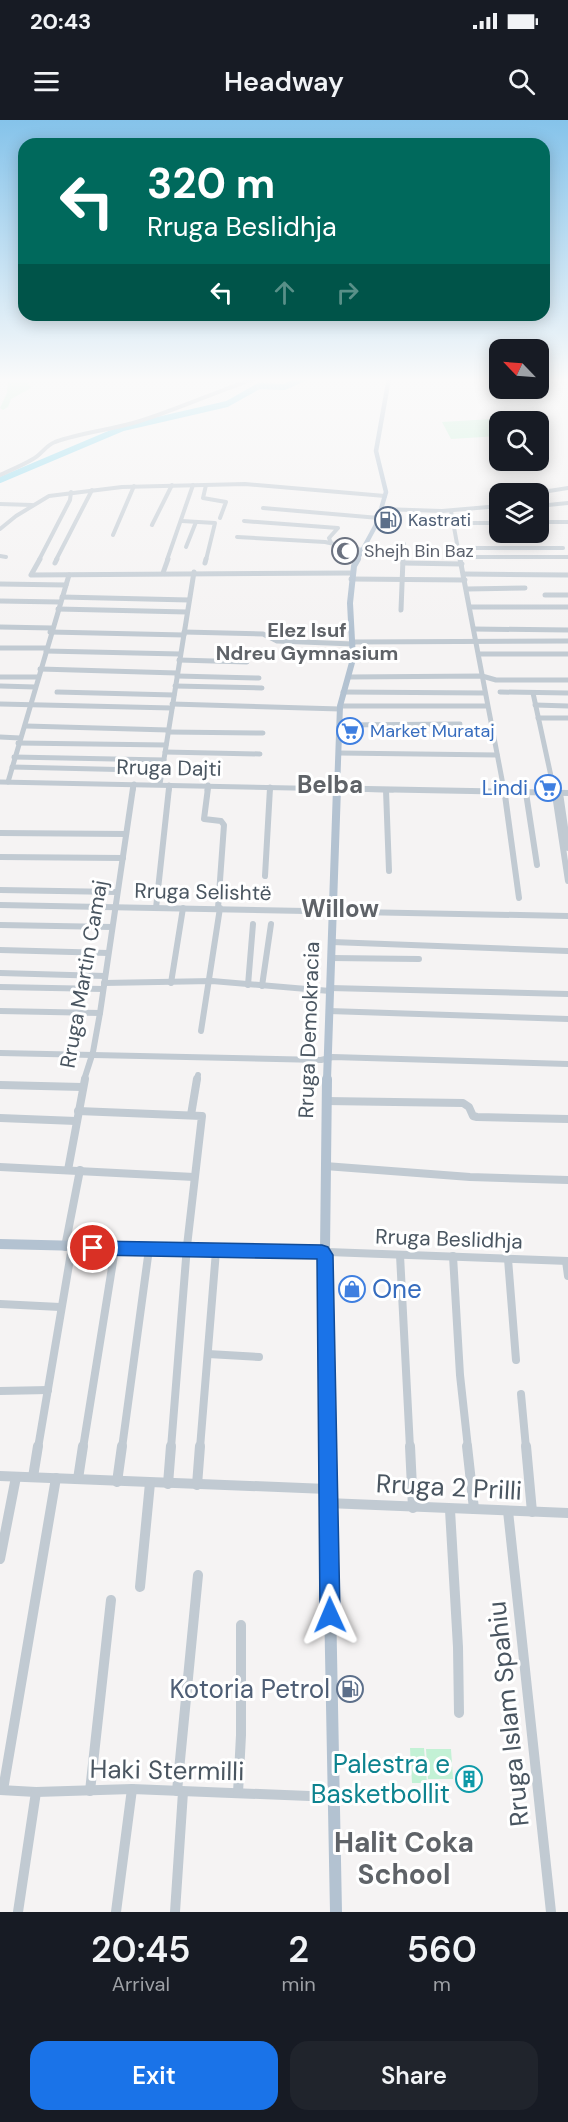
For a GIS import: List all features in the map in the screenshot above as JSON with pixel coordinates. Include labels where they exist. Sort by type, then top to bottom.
[{"type":"main road","points":[[379,462],[386,484],[385,496]]},
{"type":"main road","name":"Rruga Demokracia","points":[[336,1912],[327,1503],[325,1166],[327,1059],[340,708],[349,676],[353,643],[350,603],[352,576],[362,550],[379,518],[385,496]]},
{"type":"main road","name":"Rruga Beslidhja","points":[[0,1244],[115,1249],[325,1252]]},
{"type":"street","points":[[0,475],[28,462]]},
{"type":"street","points":[[0,529],[32,505],[52,494],[134,486],[252,484],[385,496]]},
{"type":"street","points":[[152,525],[172,485]]},
{"type":"street","points":[[163,573],[193,485]]},
{"type":"street","points":[[206,485],[203,498],[226,502],[220,518]]},
{"type":"street","points":[[113,534],[134,486]]},
{"type":"street","points":[[549,490],[568,488]]},
{"type":"street","points":[[55,563],[92,490]]},
{"type":"street","points":[[72,492],[31,575],[194,573],[403,579],[568,574]]},
{"type":"street","points":[[549,505],[568,503]]},
{"type":"street","points":[[0,504],[32,505]]},
{"type":"street","points":[[382,508],[451,511],[489,507]]},
{"type":"street","points":[[263,508],[379,518]]},
{"type":"street","points":[[451,511],[504,792],[519,898]]},
{"type":"street","points":[[182,521],[215,524],[205,563]]},
{"type":"street","points":[[244,521],[338,528],[330,538],[330,543]]},
{"type":"street","points":[[186,547],[196,522]]},
{"type":"street","points":[[549,522],[568,522]]},
{"type":"street","points":[[454,523],[489,523]]},
{"type":"street","points":[[237,537],[330,543],[362,550]]},
{"type":"street","points":[[401,610],[404,544]]},
{"type":"street","points":[[459,548],[564,548]]},
{"type":"street","points":[[461,557],[568,557]]},
{"type":"street","points":[[403,563],[462,564]]},
{"type":"street","points":[[159,784],[194,573]]},
{"type":"street","points":[[8,782],[34,687],[69,575]]},
{"type":"street","points":[[1,588],[66,585]]},
{"type":"street","points":[[467,589],[525,588]]},
{"type":"street","points":[[545,596],[568,595]]},
{"type":"street","points":[[60,603],[189,600]]},
{"type":"street","points":[[0,601],[187,612]]},
{"type":"street","points":[[470,607],[568,607]]},
{"type":"street","points":[[0,627],[259,634],[277,641],[353,643],[568,641]]},
{"type":"street","points":[[474,629],[568,630]]},
{"type":"street","points":[[0,648],[247,662]]},
{"type":"street","points":[[479,654],[568,654]]},
{"type":"street","points":[[40,669],[259,678]]},
{"type":"street","points":[[349,676],[482,676],[496,680],[568,680]]},
{"type":"street","points":[[0,677],[38,678]]},
{"type":"street","points":[[0,686],[34,687]]},
{"type":"street","points":[[175,686],[262,688]]},
{"type":"street","points":[[57,692],[174,695]]},
{"type":"street","points":[[343,692],[485,693]]},
{"type":"street","points":[[500,692],[568,693]]},
{"type":"street","points":[[533,693],[568,848]]},
{"type":"street","points":[[0,704],[340,708],[488,706]]},
{"type":"street","points":[[535,705],[568,706]]},
{"type":"street","points":[[538,718],[568,718]]},
{"type":"street","points":[[340,725],[460,724]]},
{"type":"street","points":[[26,726],[263,733]]},
{"type":"street","points":[[0,737],[260,754]]},
{"type":"street","points":[[339,753],[496,755]]},
{"type":"street","points":[[14,757],[164,760]]},
{"type":"street","points":[[12,766],[139,770]]},
{"type":"street","name":"Rruga Dajti","points":[[0,782],[568,793]]},
{"type":"street","name":"Rruga Martin Camaj","points":[[68,1170],[82,1087],[91,1056],[99,1013],[134,784]]},
{"type":"street","points":[[156,908],[169,785]]},
{"type":"street","points":[[201,1031],[219,908],[224,825],[221,821],[204,819],[208,785]]},
{"type":"street","points":[[265,876],[270,787]]},
{"type":"street","points":[[386,790],[389,871]]},
{"type":"street","points":[[526,792],[537,865]]},
{"type":"street","points":[[557,793],[568,881]]},
{"type":"street","points":[[0,833],[126,834]]},
{"type":"street","points":[[0,856],[123,858]]},
{"type":"street","points":[[0,890],[117,892]]},
{"type":"street","name":"Rruga Selishtë","points":[[0,904],[568,916]]},
{"type":"street","points":[[171,982],[183,908]]},
{"type":"street","points":[[248,985],[253,924]]},
{"type":"street","points":[[262,986],[264,957],[270,944],[271,924]]},
{"type":"street","points":[[0,926],[112,927]]},
{"type":"street","points":[[332,942],[568,951]]},
{"type":"street","points":[[0,950],[108,953]]},
{"type":"street","points":[[331,957],[419,960]]},
{"type":"street","points":[[0,973],[104,983]]},
{"type":"street","points":[[0,987],[208,982],[330,989],[568,994]]},
{"type":"street","points":[[0,1011],[99,1013]]},
{"type":"street","points":[[329,1011],[568,1019]]},
{"type":"street","points":[[0,1053],[568,1064]]},
{"type":"street","points":[[191,1115],[198,1075]]},
{"type":"street","points":[[0,1085],[82,1087]]},
{"type":"street","points":[[326,1101],[463,1103],[469,1107],[473,1116],[477,1117],[568,1119]]},
{"type":"street","points":[[78,1111],[202,1116],[187,1250],[168,1484]]},
{"type":"street","points":[[0,1118],[76,1121]]},
{"type":"street","points":[[325,1166],[470,1177],[568,1180]]},
{"type":"street","points":[[0,1167],[194,1177]]},
{"type":"street","points":[[33,1477],[80,1170]]},
{"type":"street","points":[[78,1479],[115,1249]]},
{"type":"street","points":[[117,1482],[149,1249]]},
{"type":"street","points":[[197,1485],[216,1251]]},
{"type":"street","name":"Rruga Beslidhja","points":[[325,1252],[567,1261]]},
{"type":"street","points":[[400,1255],[413,1508]]},
{"type":"street","points":[[453,1256],[460,1375],[474,1509]]},
{"type":"street","points":[[508,1259],[516,1360]]},
{"type":"street","points":[[567,1261],[568,1276]]},
{"type":"street","points":[[0,1304],[60,1307]]},
{"type":"street","points":[[208,1354],[260,1357]]},
{"type":"street","points":[[0,1390],[48,1390]]},
{"type":"street","points":[[521,1394],[532,1512]]},
{"type":"street","points":[[0,1476],[327,1489]]},
{"type":"street","points":[[0,1559],[16,1477]]},
{"type":"street","points":[[2,1790],[56,1478]]},
{"type":"street","points":[[140,1587],[150,1483]]},
{"type":"street","name":"Rruga 2 Prilli","points":[[327,1503],[568,1514]]},
{"type":"street","points":[[450,1510],[458,1637],[459,1713]]},
{"type":"street","name":"Rruga Islam Spahiu","points":[[508,1511],[551,1912]]},
{"type":"street","points":[[175,1912],[180,1791],[198,1575]]},
{"type":"street","points":[[90,1791],[111,1600]]},
{"type":"street","points":[[238,1793],[241,1736],[241,1625]]},
{"type":"street","name":"Haki Stermilli","points":[[2,1790],[36,1792],[180,1791],[334,1797]]},
{"type":"street","points":[[116,1912],[132,1790]]},
{"type":"street","points":[[18,1912],[36,1792]]},
{"type":"green space","points":[[410,1748],[424,1748],[427,1783],[412,1783]]},
{"type":"green space","points":[[426,1749],[451,1749],[453,1779],[428,1779]]},
{"type":"waterway","points":[[0,480],[43,462]]},
{"type":"place","name":"Kastrati","points":[[388,520]]},
{"type":"place","name":"Shejh Bin Baz","points":[[345,551]]},
{"type":"place","name":"Market Murataj","points":[[350,731]]},
{"type":"place","name":"Lindi","points":[[548,788]]},
{"type":"place","name":"One","points":[[352,1289]]},
{"type":"place","name":"Kotoria Petrol","points":[[350,1689]]},
{"type":"place","name":"Palestra e Basketbollit","points":[[469,1779]]},
{"type":"district","name":"Elez Isuf Ndreu Gymnasium","points":[[307,642]]},
{"type":"district","name":"Belba","points":[[330,784]]},
{"type":"district","name":"Willow","points":[[340,908]]},
{"type":"district","name":"Halit Coka School","points":[[404,1858]]},
{"type":"route","points":[[93,1248],[322,1252],[325,1255],[330,1615]]}]
